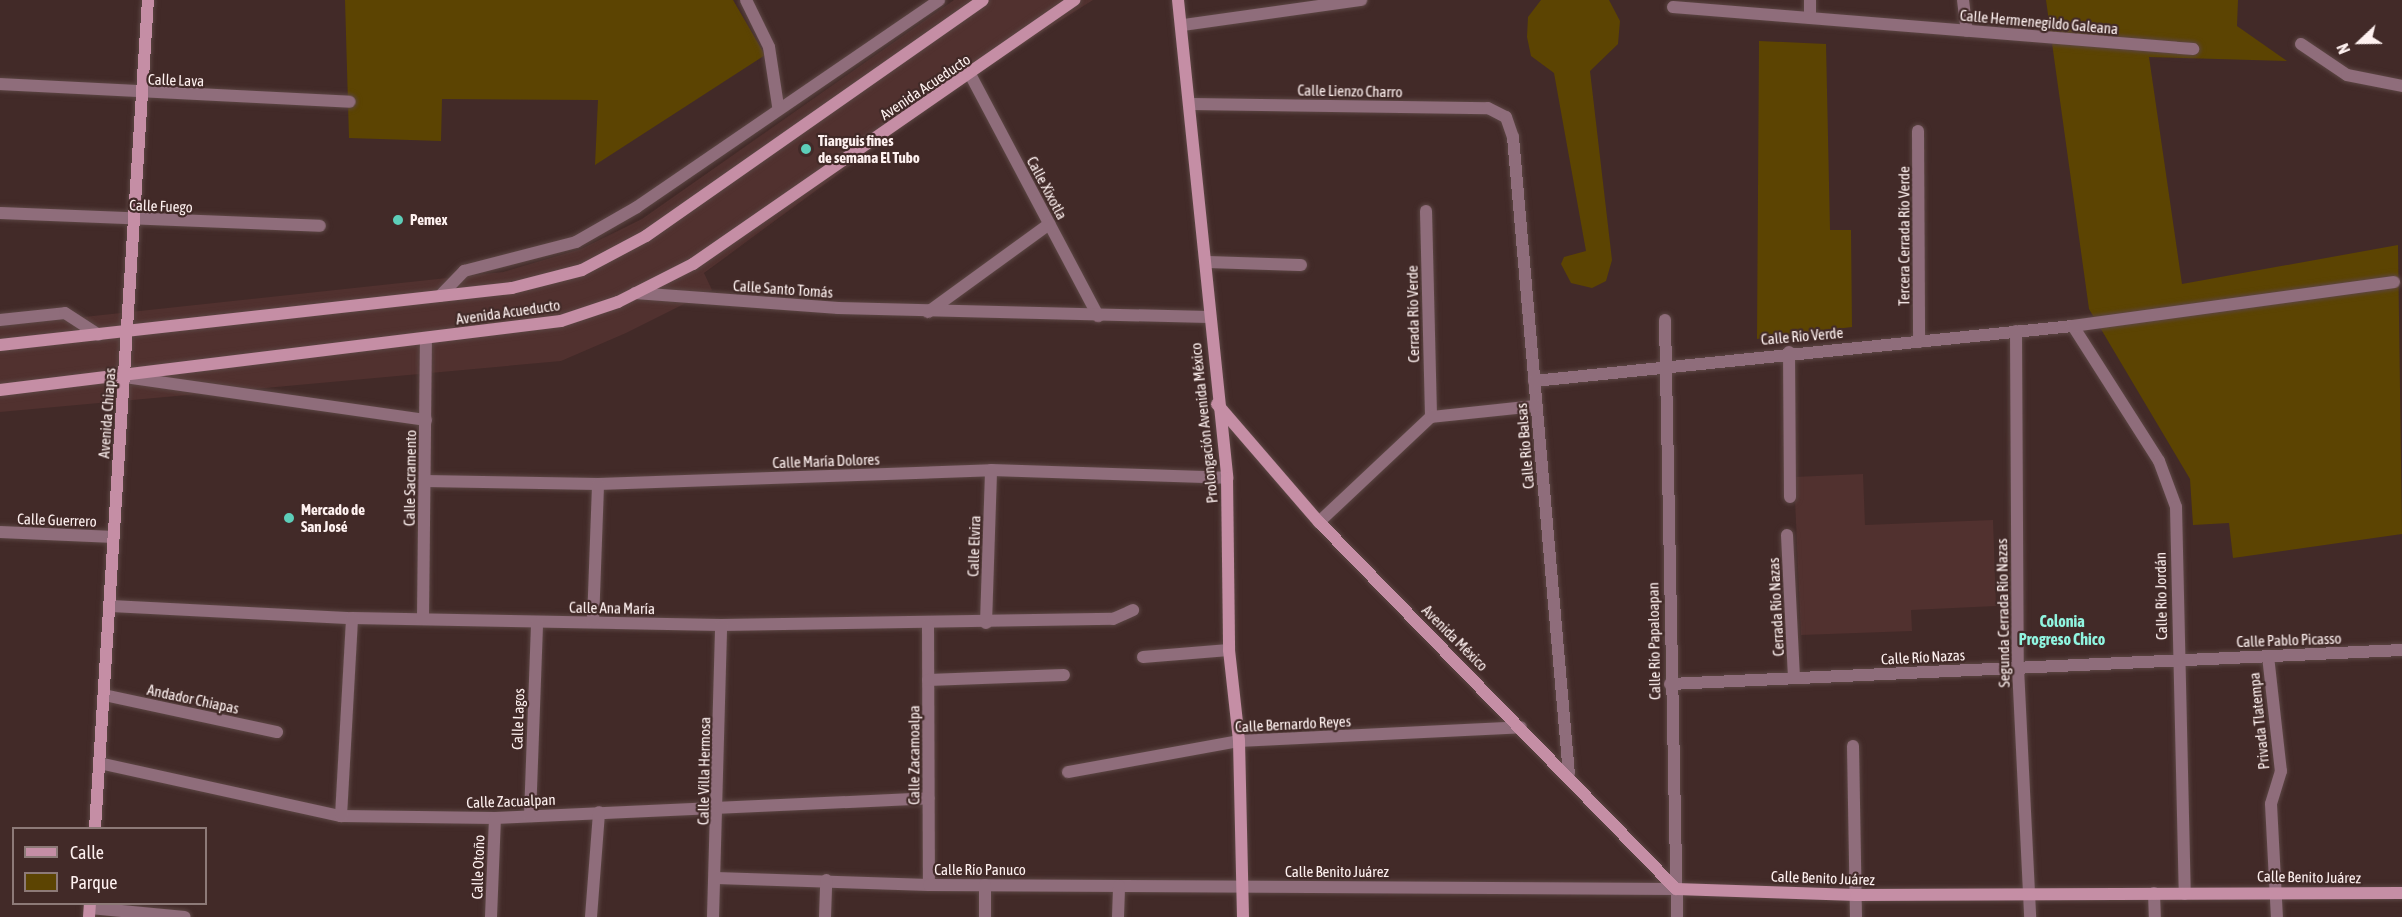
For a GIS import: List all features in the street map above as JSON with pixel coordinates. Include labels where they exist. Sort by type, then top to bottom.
[{"type":"street","name":"Avenida Chiapas","points":[[95,827],[111,606],[127,332],[131,220],[148,0]]},
{"type":"street","points":[[746,0],[769,47],[778,106]]},
{"type":"street","points":[[440,296],[464,271],[576,242],[637,207],[778,106],[939,0]]},
{"type":"street","name":"Avenida Acueducto","points":[[0,345],[512,288],[582,270],[646,236],[983,0]]},
{"type":"street","name":"Avenida Acueducto","points":[[0,390],[124,377],[561,321],[636,293],[693,264],[1074,0]]},
{"type":"street","name":"Prolongación Avenida México","points":[[1178,0],[1191,104],[1209,317],[1227,478],[1229,650],[1239,741],[1243,917]]},
{"type":"street","points":[[1182,25],[1361,0]]},
{"type":"street","points":[[1810,0],[1810,18]]},
{"type":"street","points":[[1963,0],[1967,31]]},
{"type":"street","name":"Calle Hermenegildo Galeana","points":[[1673,7],[2193,49]]},
{"type":"street","points":[[2301,44],[2346,75],[2402,86]]},
{"type":"street","name":"Calle Xixotla","points":[[970,74],[1098,316]]},
{"type":"street","name":"Calle Lava","points":[[0,84],[142,94],[350,102]]},
{"type":"street","name":"Calle Lienzo Charro","points":[[1191,104],[1488,108],[1506,117]]},
{"type":"street","name":"Calle Río Balsas","points":[[1506,117],[1513,137],[1569,774]]},
{"type":"street","name":"Tercera Cerrada Río Verde","points":[[1918,131],[1919,342]]},
{"type":"street","name":"Cerrada Río Verde","points":[[1426,211],[1431,417]]},
{"type":"street","name":"Calle Fuego","points":[[0,213],[320,226]]},
{"type":"street","points":[[928,312],[1050,224]]},
{"type":"street","points":[[1206,262],[1301,265]]},
{"type":"street","name":"Calle Río Verde","points":[[1534,381],[1665,364],[2073,326],[2394,282]]},
{"type":"street","name":"Calle Santo Tomás","points":[[636,293],[928,312],[1209,317]]},
{"type":"street","points":[[0,320],[64,314],[99,335]]},
{"type":"street","name":"Calle Río Papaloapan","points":[[1665,320],[1670,684],[1677,917]]},
{"type":"street","name":"Calle Río Jordán","points":[[2073,326],[2170,482],[2185,894]]},
{"type":"street","name":"Segunda Cerrada Río Nazas","points":[[2016,331],[2018,668],[2029,894]]},
{"type":"street","name":"Calle Sacramento","points":[[423,619],[426,339]]},
{"type":"street","points":[[1789,352],[1790,497]]},
{"type":"street","points":[[124,377],[426,420]]},
{"type":"street","name":"Avenida México","points":[[1218,404],[1319,522],[1569,774],[1676,888]]},
{"type":"street","points":[[1319,522],[1431,417],[1536,406]]},
{"type":"street","name":"Calle María Dolores","points":[[425,481],[598,484],[991,470],[1227,478]]},
{"type":"street","name":"Calle Elvira","points":[[986,623],[991,470]]},
{"type":"street","points":[[593,622],[598,484]]},
{"type":"street","name":"Calle Guerrero","points":[[0,532],[114,537]]},
{"type":"street","name":"Cerrada Río Nazas","points":[[1787,535],[1794,678]]},
{"type":"street","name":"Calle Ana María","points":[[111,606],[352,618],[721,625],[928,624],[1113,619],[1133,610]]},
{"type":"street","points":[[341,816],[352,618]]},
{"type":"street","name":"Calle Lagos","points":[[530,816],[537,623]]},
{"type":"street","name":"Calle Zacamoalpa","points":[[928,624],[929,885]]},
{"type":"street","name":"Calle Villa Hermosa","points":[[713,917],[720,806],[721,625]]},
{"type":"street","points":[[1143,657],[1229,650]]},
{"type":"street","name":"Calle Pablo Picasso","points":[[2177,660],[2402,650]]},
{"type":"street","name":"Privada Tlatempa","points":[[2268,656],[2281,771],[2271,804],[2277,917]]},
{"type":"street","name":"Calle Río Nazas","points":[[1670,684],[2177,660]]},
{"type":"street","points":[[928,680],[1064,675]]},
{"type":"street","name":"Andador Chiapas","points":[[104,695],[277,732]]},
{"type":"street","name":"Calle Bernardo Reyes","points":[[1068,772],[1239,741],[1521,728]]},
{"type":"street","points":[[1853,746],[1856,917]]},
{"type":"street","name":"Calle Zacualpan","points":[[99,763],[341,816],[495,818],[929,798]]},
{"type":"street","points":[[591,917],[599,812]]},
{"type":"street","name":"Calle Otoño","points":[[491,917],[495,818]]},
{"type":"street","name":"Calle Río Panuco","points":[[716,878],[929,885],[1243,887]]},
{"type":"street","points":[[825,917],[826,880]]},
{"type":"street","points":[[985,917],[986,885]]},
{"type":"street","points":[[1118,917],[1119,886]]},
{"type":"street","name":"Calle Benito Juárez","points":[[1243,887],[1676,888],[1856,895],[2185,894],[2275,890],[2402,893]]},
{"type":"street","points":[[2154,893],[2155,917]]},
{"type":"street","points":[[2029,894],[2030,917]]},
{"type":"street","points":[[90,910],[185,917]]},
{"type":"shaded area","name":"Tianguis fines de semana El Tubo","points":[[954,0],[1093,0],[966,80],[704,273],[712,290],[626,333],[561,361],[0,412],[0,326],[503,272],[581,249],[642,219]]},
{"type":"shaded area","points":[[1863,474],[1865,525],[1993,520],[1996,606],[1911,610],[1912,631],[1801,635],[1794,477]]},
{"type":"green space","points":[[345,0],[733,0],[765,55],[595,165],[598,100],[442,99],[441,141],[349,138]]},
{"type":"green space","points":[[1541,0],[1609,0],[1620,21],[1618,44],[1590,71],[1612,260],[1606,281],[1592,288],[1571,283],[1561,264],[1564,257],[1586,251],[1554,73],[1531,56],[1527,37],[1528,17]]},
{"type":"green space","points":[[2046,0],[2238,0],[2237,26],[2287,61],[2149,57],[2182,284],[2398,245],[2402,534],[2233,558],[2229,523],[2193,525],[2190,479],[2089,309]]},
{"type":"green space","points":[[1759,41],[1826,44],[1830,230],[1851,230],[1852,327],[1757,339]]},
{"type":"place","name":"Tianguis fines de semana El Tubo","points":[[806,149]]},
{"type":"place","name":"Pemex","points":[[398,220]]},
{"type":"place","name":"Mercado de San José","points":[[289,518]]},
{"type":"district","name":"Colonia Progreso Chico","points":[[2062,630]]}]
